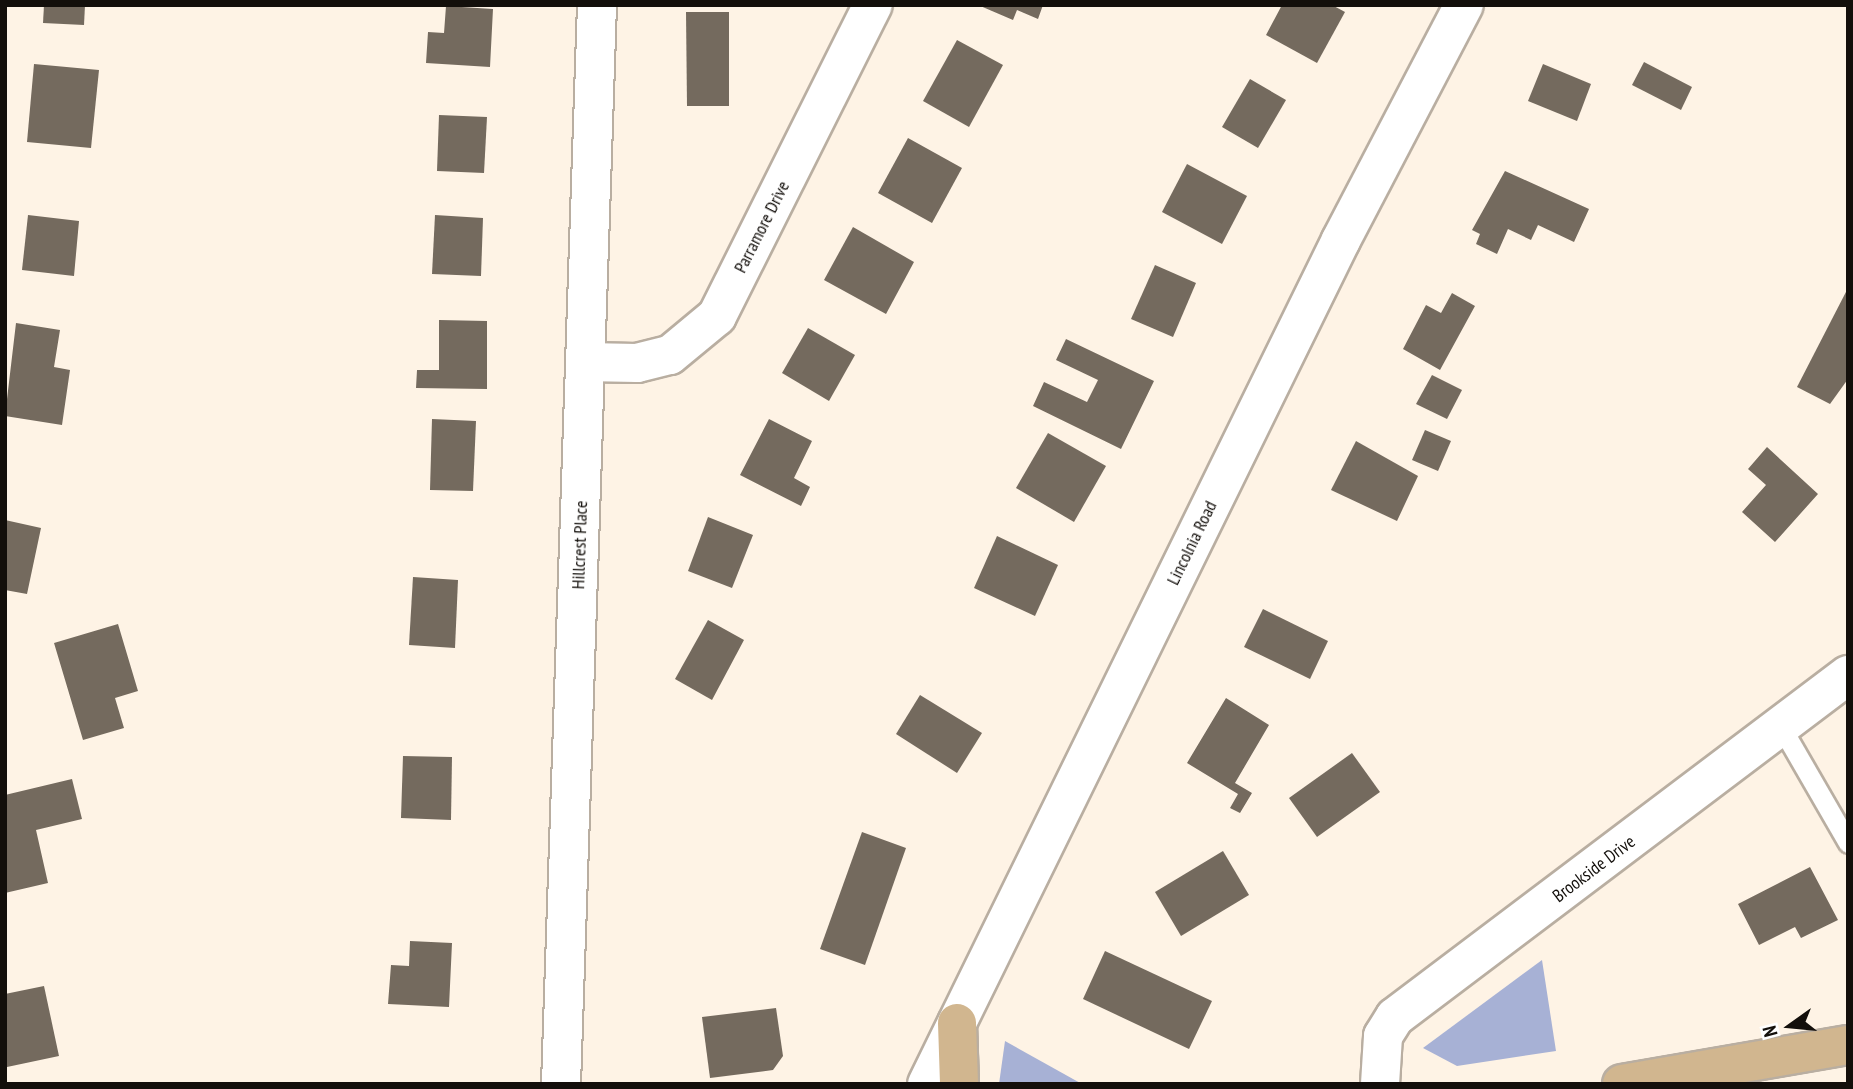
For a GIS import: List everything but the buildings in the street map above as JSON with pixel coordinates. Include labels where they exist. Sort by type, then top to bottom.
[{"type":"main road","points":[[957,1023],[960,1084]]},
{"type":"main road","points":[[1622,1084],[1848,1045]]},
{"type":"street","name":"Hillcrest Place","points":[[561,1084],[597,5]]},
{"type":"street","name":"Parramore Drive","points":[[585,362],[637,363],[670,355],[718,316],[873,5]]},
{"type":"street","name":"Lincolnia Road","points":[[927,1084],[1335,252],[1464,5]]},
{"type":"street","name":"Brookside Drive","points":[[1380,1084],[1383,1036],[1395,1017],[1848,675]]},
{"type":"lane","points":[[1780,725],[1848,843]]},
{"type":"shaded area","points":[[1542,960],[1556,1051],[1457,1066],[1423,1048]]},
{"type":"shaded area","points":[[1005,1041],[1082,1084],[999,1084]]}]
